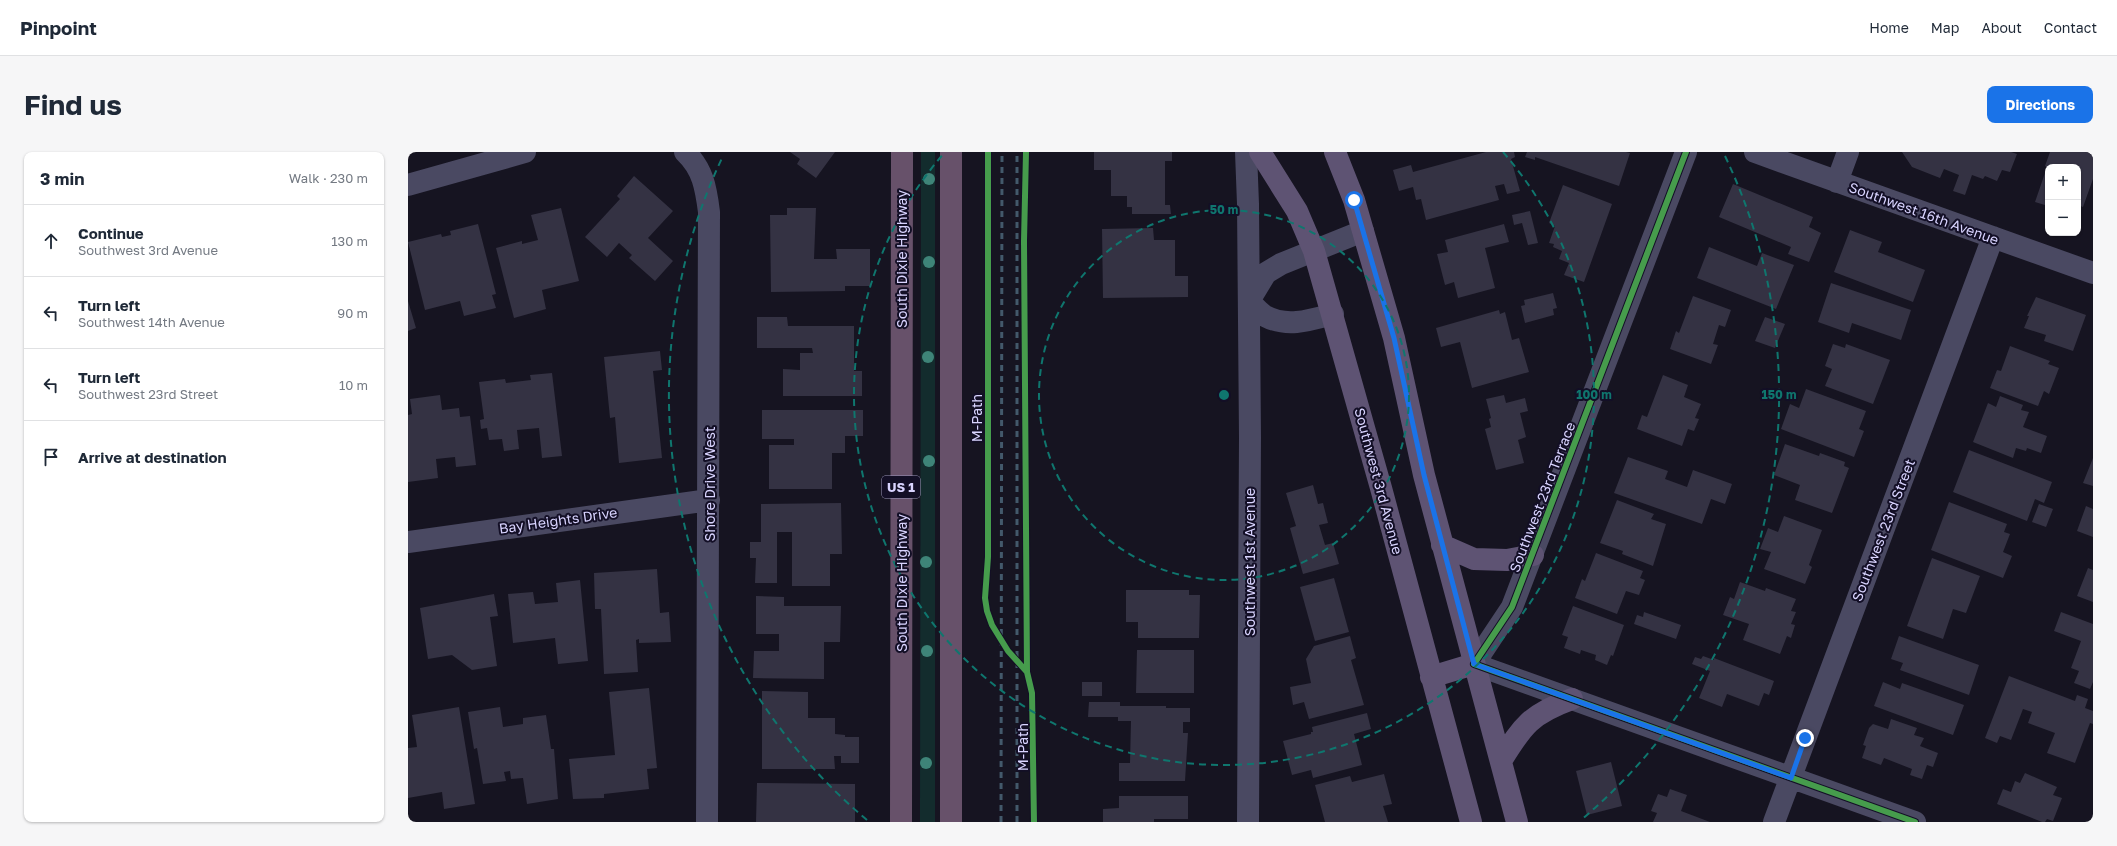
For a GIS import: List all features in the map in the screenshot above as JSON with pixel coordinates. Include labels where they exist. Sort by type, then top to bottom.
[{"type":"highway","name":"South Dixie Highway","points":[[901,822],[902,152]]},
{"type":"highway","points":[[951,152],[951,822]]},
{"type":"main road","name":"Southwest 3rd Avenue","points":[[1260,152],[1297,211],[1314,251],[1333,314],[1470,822]]},
{"type":"main road","points":[[1335,152],[1354,200],[1394,338],[1424,475],[1517,822]]},
{"type":"main road","points":[[1442,545],[1474,559],[1507,560],[1533,555]]},
{"type":"main road","points":[[1431,676],[1474,664]]},
{"type":"main road","points":[[1501,761],[1529,721],[1549,707],[1572,699]]},
{"type":"street","points":[[408,185],[525,152]]},
{"type":"street","name":"Shore Drive West","points":[[685,152],[701,172],[706,190],[709,212],[707,822]]},
{"type":"street","name":"Southwest 1st Avenue","points":[[1246,152],[1249,301],[1248,822]]},
{"type":"street","name":"Southwest 23rd Terrace","points":[[1474,664],[1512,607],[1686,152]]},
{"type":"street","name":"Southwest 16th Avenue","points":[[1755,152],[2093,273]]},
{"type":"street","points":[[1837,182],[1848,152]]},
{"type":"street","points":[[1333,314],[1301,322],[1284,323],[1265,316],[1249,301],[1266,273],[1281,264],[1363,231]]},
{"type":"street","name":"Southwest 23rd Street","points":[[1774,822],[1992,237]]},
{"type":"street","name":"Bay Heights Drive","points":[[408,542],[709,500]]},
{"type":"street","points":[[1474,664],[1915,822]]},
{"type":"green space","points":[[921,152],[935,152],[935,822],[920,822]]},
{"type":"building","points":[[790,152],[835,152],[816,178],[797,164],[800,159]]},
{"type":"building","points":[[1094,152],[1172,152],[1172,161],[1165,161],[1165,205],[1170,205],[1171,214],[1132,214],[1132,207],[1127,207],[1127,196],[1111,196],[1111,170],[1094,170]]},
{"type":"building","points":[[1486,152],[1514,152],[1515,157],[1511,159],[1520,191],[1507,194],[1504,184],[1495,186],[1499,200],[1426,220],[1421,199],[1416,200],[1413,187],[1399,191],[1393,170],[1411,165],[1413,172]]},
{"type":"building","points":[[1527,152],[1630,153],[1619,186],[1535,157],[1535,160],[1525,157]]},
{"type":"building","points":[[1902,152],[2011,152],[2017,154],[2010,172],[2002,170],[1997,181],[1985,176],[1983,179],[1972,175],[1965,195],[1953,191],[1959,175],[1944,169],[1940,178],[1912,167]]},
{"type":"building","points":[[2050,152],[2093,152],[2093,179],[2083,207],[2081,206],[2081,164],[2046,164]]},
{"type":"building","points":[[2045,173],[2045,205],[2035,202]]},
{"type":"building","points":[[634,176],[673,211],[648,238],[673,261],[655,281],[629,258],[632,255],[619,243],[607,257],[585,237],[620,199],[617,196]]},
{"type":"building","points":[[1733,184],[1813,217],[1809,227],[1821,233],[1809,262],[1788,254],[1791,247],[1719,217]]},
{"type":"building","points":[[1563,185],[1612,204],[1584,282],[1564,275],[1569,263],[1559,259],[1562,251],[1553,247],[1554,244],[1549,243],[1555,226],[1549,223]]},
{"type":"building","points":[[561,208],[579,281],[542,290],[546,309],[514,318],[496,248],[522,241],[522,244],[538,240],[531,215]]},
{"type":"building","points":[[787,208],[816,208],[814,259],[837,259],[836,249],[870,249],[870,286],[845,286],[845,291],[771,292],[770,215],[787,215]]},
{"type":"building","points":[[1530,211],[1538,243],[1528,245],[1522,223],[1514,225],[1512,215]]},
{"type":"building","points":[[478,224],[496,294],[492,295],[496,308],[464,316],[460,301],[425,310],[408,242],[441,234],[442,237],[451,235],[450,231]]},
{"type":"building","points":[[1504,224],[1509,242],[1485,248],[1495,288],[1458,298],[1454,282],[1445,285],[1437,254],[1448,252],[1445,240]]},
{"type":"building","points":[[1153,228],[1154,240],[1175,240],[1175,276],[1188,276],[1188,297],[1103,298],[1102,229]]},
{"type":"building","points":[[1850,230],[1882,242],[1878,252],[1925,270],[1913,302],[1834,272]]},
{"type":"building","points":[[1709,247],[1757,266],[1762,253],[1794,265],[1776,309],[1697,278]]},
{"type":"building","points":[[1831,283],[1911,310],[1901,340],[1852,323],[1849,333],[1818,322]]},
{"type":"building","points":[[1553,293],[1557,308],[1553,309],[1554,315],[1525,323],[1521,306],[1525,305],[1524,300]]},
{"type":"building","points":[[1693,296],[1731,310],[1725,327],[1719,325],[1713,344],[1718,345],[1711,364],[1670,349],[1676,331],[1679,333]]},
{"type":"building","points":[[2036,297],[2086,315],[2073,351],[2044,341],[2046,335],[2024,328],[2029,316],[2027,316]]},
{"type":"building","points":[[408,301],[416,328],[408,331]]},
{"type":"building","points":[[1499,310],[1500,314],[1505,312],[1512,340],[1519,338],[1529,372],[1472,388],[1460,342],[1441,347],[1436,328]]},
{"type":"building","points":[[757,317],[787,317],[788,326],[854,326],[854,371],[862,371],[862,396],[783,396],[783,369],[800,370],[800,353],[813,353],[812,348],[757,348]]},
{"type":"building","points":[[1765,317],[1785,324],[1775,348],[1755,341]]},
{"type":"building","points":[[1833,344],[1845,348],[1846,344],[1890,360],[1873,404],[1825,386],[1832,369],[1825,366]]},
{"type":"building","points":[[2010,346],[2050,361],[2048,364],[2059,368],[2049,394],[2044,391],[2038,406],[1990,388],[1997,370],[2001,371]]},
{"type":"building","points":[[660,351],[662,370],[653,371],[662,458],[619,463],[615,417],[610,418],[604,357]]},
{"type":"building","points":[[552,373],[562,456],[542,458],[539,428],[517,430],[519,449],[504,451],[502,439],[489,440],[487,428],[481,429],[480,420],[484,419],[479,382],[505,379],[506,383],[531,380],[530,375]]},
{"type":"building","points":[[1663,375],[1688,385],[1684,397],[1701,404],[1695,418],[1699,419],[1694,431],[1688,429],[1682,446],[1637,429],[1642,415],[1647,417]]},
{"type":"building","points":[[1806,389],[1866,411],[1859,429],[1864,431],[1854,457],[1781,429],[1790,404],[1799,408]]},
{"type":"building","points":[[440,395],[442,410],[459,408],[460,417],[470,416],[476,465],[456,467],[455,457],[436,459],[438,478],[408,482],[408,415],[412,414],[410,399]]},
{"type":"building","points":[[1504,395],[1506,403],[1525,398],[1528,411],[1520,413],[1526,437],[1518,440],[1524,463],[1496,470],[1485,429],[1491,427],[1489,419],[1491,418],[1486,399]]},
{"type":"building","points":[[2000,396],[2023,405],[2021,410],[2029,412],[2023,427],[2047,436],[2041,453],[2027,448],[2026,451],[2016,448],[2013,458],[1973,442],[1988,403],[1996,407]]},
{"type":"building","points":[[762,410],[863,410],[863,436],[845,436],[845,453],[832,453],[832,489],[769,489],[769,445],[794,445],[794,439],[762,439]]},
{"type":"building","points":[[1785,444],[1819,456],[1820,453],[1845,462],[1844,466],[1849,468],[1832,513],[1795,500],[1800,485],[1774,475]]},
{"type":"building","points":[[1969,450],[2052,482],[2044,503],[2035,499],[2027,521],[1953,492]]},
{"type":"building","points":[[1628,457],[1668,471],[1665,479],[1687,487],[1693,470],[1732,484],[1725,504],[1711,499],[1702,524],[1614,493]]},
{"type":"building","points":[[2093,458],[2093,486],[2083,483]]},
{"type":"building","points":[[1313,485],[1318,504],[1323,503],[1328,523],[1319,525],[1325,545],[1333,543],[1339,564],[1303,574],[1290,528],[1296,526],[1286,493]]},
{"type":"building","points":[[1617,500],[1654,514],[1651,519],[1666,524],[1653,566],[1622,554],[1623,551],[1600,543]]},
{"type":"building","points":[[1949,502],[2007,524],[2004,532],[2010,534],[2003,552],[2012,556],[2003,578],[1931,550]]},
{"type":"building","points":[[841,503],[842,554],[830,554],[830,586],[792,586],[792,532],[777,532],[777,583],[755,583],[756,558],[750,558],[750,542],[761,542],[761,504]]},
{"type":"building","points":[[2039,504],[2053,509],[2046,527],[2032,522]]},
{"type":"building","points":[[2086,506],[2093,509],[2093,537],[2077,531]]},
{"type":"building","points":[[1784,516],[1822,530],[1809,565],[1812,567],[1805,584],[1764,569],[1771,552],[1760,549],[1768,528],[1778,532]]},
{"type":"building","points":[[1596,553],[1643,571],[1640,578],[1645,580],[1639,595],[1626,591],[1617,614],[1575,598],[1582,579],[1585,581]]},
{"type":"building","points":[[1932,558],[1980,576],[1966,613],[1953,609],[1943,639],[1907,626]]},
{"type":"building","points":[[2088,568],[2093,570],[2093,602],[2077,596]]},
{"type":"building","points":[[657,569],[660,613],[669,612],[671,642],[639,643],[639,639],[636,640],[638,672],[604,674],[601,609],[595,609],[594,573]]},
{"type":"building","points":[[1334,578],[1349,632],[1315,641],[1300,587]]},
{"type":"building","points":[[580,580],[588,661],[558,664],[555,638],[513,643],[508,594],[533,592],[535,604],[558,602],[556,583]]},
{"type":"building","points":[[1740,582],[1765,591],[1766,588],[1796,599],[1791,611],[1796,612],[1791,624],[1795,625],[1791,638],[1787,636],[1780,654],[1743,640],[1749,624],[1723,615],[1730,597],[1734,599]]},
{"type":"building","points":[[1126,590],[1189,590],[1189,595],[1200,595],[1199,638],[1138,638],[1138,622],[1126,622]]},
{"type":"building","points":[[494,594],[498,616],[490,617],[497,666],[472,670],[452,655],[428,659],[420,608]]},
{"type":"building","points":[[756,596],[784,597],[784,606],[841,606],[840,642],[824,642],[824,679],[753,678],[754,651],[779,651],[779,634],[756,634]]},
{"type":"building","points":[[1573,606],[1624,625],[1613,656],[1611,655],[1607,665],[1595,660],[1596,655],[1581,650],[1580,654],[1564,648],[1568,637],[1562,635]]},
{"type":"building","points":[[1644,612],[1681,625],[1676,639],[1634,624],[1637,615],[1643,617]]},
{"type":"building","points":[[2061,612],[2093,624],[2093,682],[2090,689],[2074,683],[2079,671],[2071,668],[2081,641],[2054,631]]},
{"type":"building","points":[[1350,636],[1356,658],[1351,660],[1364,705],[1309,719],[1304,702],[1293,705],[1290,687],[1311,683],[1306,659],[1314,646]]},
{"type":"building","points":[[1899,636],[1979,665],[1969,695],[1900,670],[1903,663],[1891,659]]},
{"type":"building","points":[[1137,650],[1194,650],[1194,693],[1136,693]]},
{"type":"building","points":[[1703,656],[1714,660],[1714,658],[1774,681],[1769,695],[1764,693],[1759,706],[1727,694],[1722,707],[1699,698],[1710,671],[1692,664],[1695,657],[1701,659]]},
{"type":"building","points":[[2009,676],[2075,701],[2077,695],[2088,699],[2085,708],[2093,711],[2093,724],[2090,723],[2075,763],[2047,753],[2055,733],[2028,723],[2032,712],[2023,709],[2011,740],[2000,736],[1997,743],[1985,738]]},
{"type":"building","points":[[1082,682],[1102,682],[1102,696],[1082,696]]},
{"type":"building","points":[[1883,682],[1900,689],[1902,683],[1964,705],[1953,735],[1874,706]]},
{"type":"building","points":[[649,688],[657,768],[647,769],[649,789],[604,794],[604,798],[573,799],[569,759],[615,755],[609,692]]},
{"type":"building","points":[[762,691],[808,692],[808,718],[835,718],[835,734],[845,735],[845,737],[859,737],[859,763],[841,763],[841,756],[834,756],[835,769],[762,769]]},
{"type":"building","points":[[1089,702],[1120,702],[1120,706],[1166,706],[1166,708],[1190,708],[1190,722],[1183,722],[1183,733],[1188,733],[1185,781],[1119,781],[1119,763],[1130,763],[1131,721],[1118,721],[1118,717],[1088,717]]},
{"type":"building","points":[[459,707],[475,804],[444,809],[442,792],[408,798],[408,748],[417,747],[412,715]]},
{"type":"building","points":[[500,707],[503,727],[523,724],[523,718],[546,715],[551,749],[554,749],[558,799],[527,804],[523,778],[511,779],[510,771],[504,772],[506,781],[483,784],[477,748],[474,749],[468,712]]},
{"type":"building","points":[[1367,713],[1371,729],[1354,734],[1362,765],[1313,778],[1311,770],[1292,775],[1283,741],[1311,734],[1311,732],[1313,732],[1312,727]]},
{"type":"building","points":[[1891,719],[1917,728],[1914,735],[1924,738],[1920,746],[1938,753],[1933,767],[1927,765],[1922,779],[1910,775],[1912,769],[1884,758],[1881,765],[1862,758],[1866,746],[1863,745],[1869,728],[1873,724],[1888,729]]},
{"type":"building","points":[[1611,762],[1622,806],[1587,815],[1576,771]]},
{"type":"building","points":[[2025,773],[2057,787],[2053,795],[2062,798],[2053,821],[2047,819],[2045,822],[2042,822],[1997,804],[2003,789],[2011,792],[2015,781],[2020,783]]},
{"type":"building","points":[[1384,774],[1392,804],[1383,806],[1388,822],[1325,822],[1315,785],[1350,776],[1352,782]]},
{"type":"building","points":[[757,783],[855,784],[855,822],[756,822]]},
{"type":"building","points":[[1670,789],[1687,795],[1681,811],[1710,822],[1653,822],[1657,813],[1651,811],[1658,794],[1667,797]]},
{"type":"building","points":[[1119,796],[1188,796],[1188,819],[1154,819],[1154,822],[1103,822],[1103,809],[1119,808]]},
{"type":"railway","points":[[1001,822],[1002,152]]},
{"type":"railway","points":[[1017,152],[1017,822]]},
{"type":"cycle path","name":"M-Path","points":[[988,152],[988,557],[985,598],[987,611],[992,625],[1008,651],[1027,672],[1032,693],[1034,822]]},
{"type":"cycle path","points":[[1026,152],[1024,241],[1027,672]]},
{"type":"cycle path","points":[[1686,152],[1512,607],[1474,664],[1915,822]]},
{"type":"route","points":[[1354,200],[1394,338],[1424,475],[1474,664],[1791,778],[1805,738]]}]
